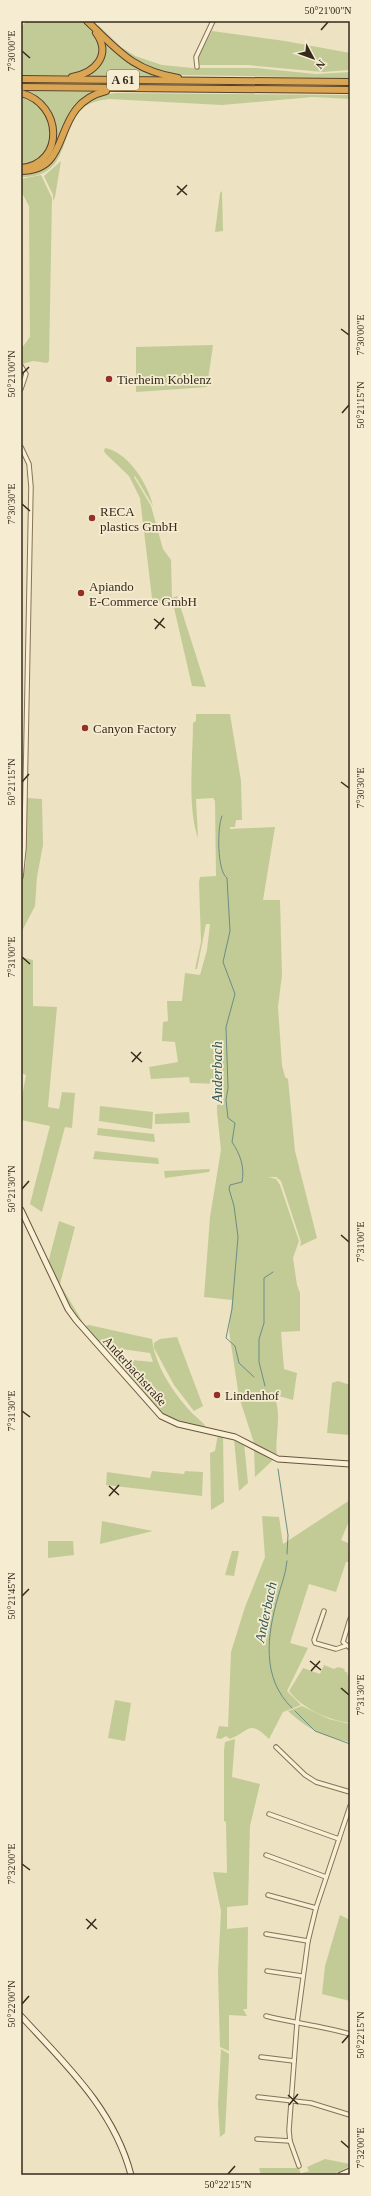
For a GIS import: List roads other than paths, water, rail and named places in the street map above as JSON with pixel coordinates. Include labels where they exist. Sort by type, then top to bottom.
[{"type":"highway","points":[[52,79],[86,73],[99,62],[102,49],[100,41],[84,21]]},
{"type":"highway","points":[[87,21],[119,52],[134,64],[152,72],[194,81]]},
{"type":"highway","name":"A 61","points":[[21,79],[350,82]]},
{"type":"highway","name":"A 61","points":[[21,87],[350,90]]},
{"type":"highway","points":[[21,171],[41,168],[50,160],[58,148],[69,116],[82,101],[98,92],[113,89]]},
{"type":"highway","points":[[21,94],[32,98],[43,106],[51,118],[54,130],[52,142],[46,153],[36,163],[21,168]]},
{"type":"main road","name":"Anderbachstraße","points":[[21,1210],[68,1309],[161,1416],[178,1424],[235,1437],[278,1459],[350,1464]]},
{"type":"main road","points":[[21,2016],[93,2096],[115,2131],[131,2175]]},
{"type":"main road","points":[[341,2175],[350,2171]]},
{"type":"street","points":[[197,67],[196,57],[213,21]]},
{"type":"street","points":[[21,366],[26,374],[21,389]]},
{"type":"street","points":[[21,877],[24,848],[31,487],[29,466],[22,450]]},
{"type":"street","points":[[324,1611],[314,1640],[315,1643],[336,1649],[345,1646],[350,1648]]},
{"type":"street","points":[[345,1646],[343,1642],[350,1619]]},
{"type":"street","points":[[276,1747],[305,1775],[316,1782],[350,1792]]},
{"type":"street","points":[[299,2166],[290,2141],[291,2099],[302,1976],[316,1908],[350,1806]]},
{"type":"street","points":[[269,1814],[339,1839]]},
{"type":"street","points":[[266,1855],[326,1876]]},
{"type":"street","points":[[268,1895],[316,1908]]},
{"type":"street","points":[[266,1934],[308,1941]]},
{"type":"street","points":[[267,1971],[302,1976]]},
{"type":"street","points":[[266,2016],[297,2023],[321,2025],[350,2034]]},
{"type":"street","points":[[261,2057],[294,2061]]},
{"type":"street","points":[[258,2097],[311,2102],[350,2115]]},
{"type":"street","points":[[257,2138],[290,2141]]},
{"type":"waterway","name":"Anderbach","points":[[222,816],[219,829],[219,848],[221,867],[227,878],[230,931],[223,962],[235,994],[226,1027],[228,1088],[226,1100],[228,1118],[235,1123],[232,1142],[239,1156],[243,1171],[242,1182],[230,1185],[229,1189],[234,1206],[238,1237],[232,1309],[226,1338],[235,1346],[239,1363],[254,1377]]},
{"type":"waterway","points":[[265,1386],[259,1362],[259,1339],[264,1323],[264,1278],[273,1272]]},
{"type":"waterway","name":"Anderbach","points":[[278,1469],[288,1535],[287,1554]]},
{"type":"waterway","name":"Anderbach","points":[[287,1561],[285,1575],[271,1626],[269,1656],[275,1683],[282,1696],[292,1708]]},
{"type":"waterway","name":"Anderbach","points":[[295,1711],[315,1731],[350,1744]]},
{"type":"place","name":"Tierheim Koblenz","points":[[109,379]]},
{"type":"place","name":"RECA plastics GmbH","points":[[92,518]]},
{"type":"place","name":"Apiando E-Commerce GmbH","points":[[81,593]]},
{"type":"place","name":"Canyon Factory","points":[[85,728]]},
{"type":"place","name":"Lindenhof","points":[[217,1395]]}]
